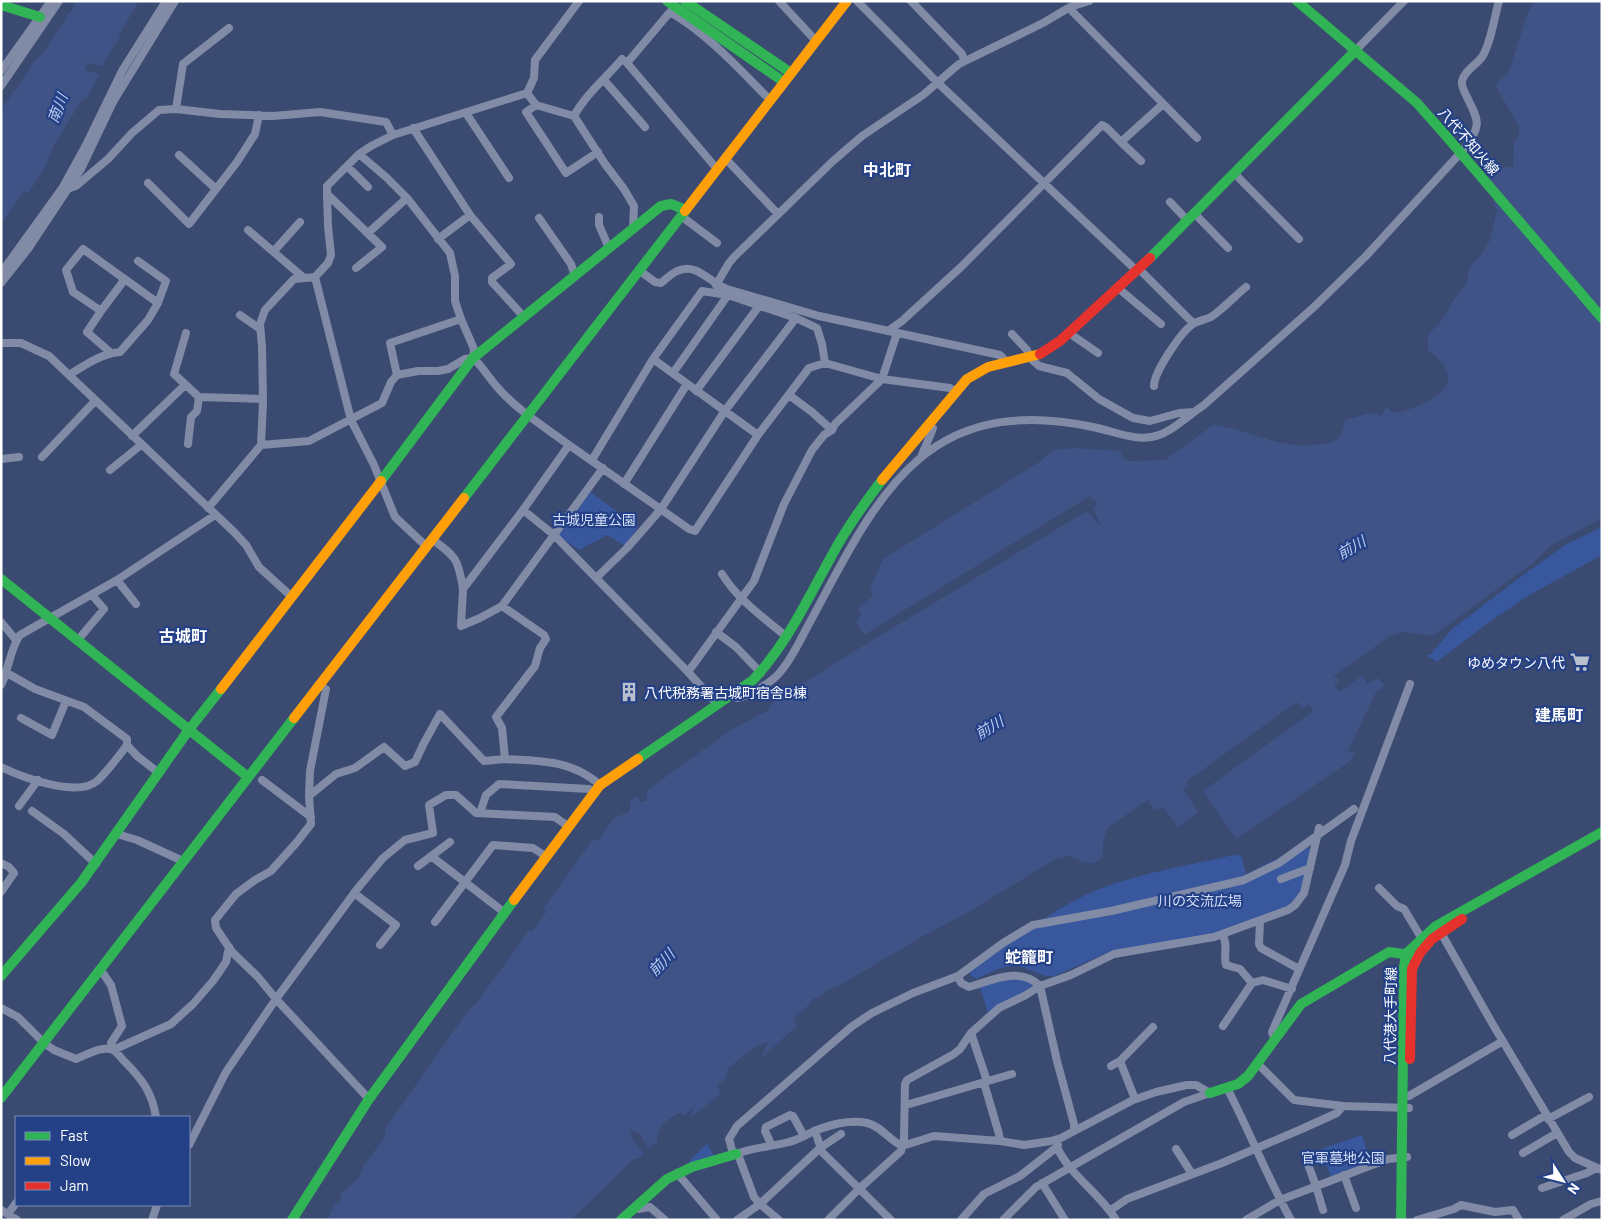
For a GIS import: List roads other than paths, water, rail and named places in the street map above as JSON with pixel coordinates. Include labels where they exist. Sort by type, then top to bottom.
[{"type":"street","points":[[1,71],[51,1]]},
{"type":"street","points":[[1,86],[59,1]]},
{"type":"street","points":[[1,273],[63,187],[122,71],[166,1]]},
{"type":"street","points":[[1,283],[28,249],[70,188],[114,102],[175,1]]},
{"type":"street","points":[[208,508],[261,445],[263,399],[260,324],[265,310],[294,279],[315,277],[328,263],[331,255],[327,186],[359,154],[394,135],[527,93],[534,78],[535,60],[579,1]]},
{"type":"street","points":[[685,1],[791,72]]},
{"type":"street","points":[[779,1],[816,40]]},
{"type":"street","points":[[1,1098],[527,414],[640,271],[846,1]]},
{"type":"street","points":[[857,1],[938,83],[1193,323]]},
{"type":"street","points":[[910,1],[962,54],[964,61]]},
{"type":"street","points":[[716,285],[729,264],[833,161],[862,136],[938,83],[964,61],[1043,23],[1069,8],[1089,1]]},
{"type":"street","name":"八代不知火線","points":[[1298,1],[1417,103],[1602,318]]},
{"type":"street","points":[[292,1220],[369,1099],[505,912],[598,789],[761,673],[773,659],[787,637],[839,542],[866,500],[956,391],[968,380],[988,368],[1040,354],[1069,332],[1138,270],[1404,1]]},
{"type":"street","points":[[734,694],[737,698],[742,698],[781,672],[855,540],[887,494],[901,476],[920,458],[942,442],[988,424],[1019,419],[1054,420],[1138,438],[1160,435],[1174,427],[1235,379],[1315,306],[1366,256],[1474,137],[1478,126],[1476,116],[1463,89],[1462,81],[1465,75],[1482,58],[1499,1]]},
{"type":"street","points":[[1,6],[40,17]]},
{"type":"street","points":[[627,63],[670,6],[784,82]]},
{"type":"street","points":[[1069,8],[1197,138]]},
{"type":"street","points":[[695,24],[770,100]]},
{"type":"street","points":[[176,109],[183,64],[229,28]]},
{"type":"street","points":[[128,79],[127,72],[134,59],[134,52]]},
{"type":"street","points":[[574,116],[583,101],[622,59],[717,169]]},
{"type":"street","points":[[604,80],[644,128]]},
{"type":"street","points":[[527,93],[536,105],[574,116],[634,206],[633,229]]},
{"type":"street","points":[[1121,142],[1163,104]]},
{"type":"street","points":[[536,105],[526,112],[566,172],[598,152]]},
{"type":"street","points":[[70,188],[76,186],[108,159],[159,110],[176,109],[220,114],[273,116],[320,112],[386,122],[394,135]]},
{"type":"street","points":[[466,113],[509,178]]},
{"type":"street","points":[[148,183],[189,224],[237,162],[255,134],[259,115]]},
{"type":"street","points":[[888,331],[902,321],[961,267],[1102,125],[1141,161]]},
{"type":"street","points":[[413,128],[470,215],[510,264],[492,278],[492,282],[524,317]]},
{"type":"street","points":[[359,154],[386,176],[407,198],[450,253],[455,276],[455,301],[460,319],[474,349],[473,358]]},
{"type":"street","points":[[179,155],[216,188]]},
{"type":"street","points":[[726,158],[778,214]]},
{"type":"street","points":[[346,166],[368,187]]},
{"type":"street","points":[[1234,173],[1299,239]]},
{"type":"street","points":[[327,194],[382,247],[356,268]]},
{"type":"street","points":[[368,233],[407,198]]},
{"type":"street","points":[[1170,202],[1191,216],[1228,248]]},
{"type":"street","points":[[1,976],[96,864],[188,731],[473,358],[665,204],[673,203],[718,243]]},
{"type":"street","points":[[438,239],[470,215]]},
{"type":"street","points":[[599,217],[599,225],[609,248]]},
{"type":"street","points":[[539,218],[571,264],[575,276]]},
{"type":"street","points":[[274,251],[300,222]]},
{"type":"street","points":[[248,230],[304,278]]},
{"type":"street","points":[[101,311],[73,292],[66,270],[83,249],[158,303]]},
{"type":"street","points":[[69,375],[90,361],[111,353],[120,352],[148,320],[158,303],[166,281],[138,261]]},
{"type":"street","points":[[640,271],[655,282],[661,282],[679,270],[694,269],[708,276],[716,285],[819,316],[1000,355],[1007,362]]},
{"type":"street","points":[[315,277],[351,420],[374,465],[394,517],[429,542],[454,555],[460,566],[463,589],[461,626],[502,606],[603,468]]},
{"type":"street","points":[[111,353],[87,332],[125,279]]},
{"type":"street","points":[[1154,386],[1154,379],[1158,371],[1180,338],[1193,323],[1211,316],[1246,286]]},
{"type":"street","points":[[1118,288],[1161,324]]},
{"type":"street","points":[[592,460],[653,360],[702,291],[728,295],[796,318],[817,328],[822,344],[824,363]]},
{"type":"street","points":[[673,373],[728,295]]},
{"type":"street","points":[[696,391],[759,306]]},
{"type":"street","points":[[240,315],[260,329]]},
{"type":"street","points":[[596,578],[627,548],[661,509],[724,412],[796,318]]},
{"type":"street","points":[[397,375],[390,343],[460,319]]},
{"type":"street","points":[[1069,332],[1098,353]]},
{"type":"street","points":[[186,333],[174,374],[184,385],[199,396],[263,399]]},
{"type":"street","points":[[688,672],[754,581],[784,504],[812,450],[824,435],[832,430],[882,378],[897,334]]},
{"type":"street","points":[[1012,334],[1039,366],[1067,373],[1099,399],[1133,418],[1150,421],[1179,413],[1194,412]]},
{"type":"street","points":[[1,343],[21,343],[49,356],[246,545],[259,567],[292,597]]},
{"type":"street","points":[[473,358],[488,372],[498,388],[527,414],[689,529],[695,530],[758,435],[809,368],[824,363],[882,378],[950,388],[956,391]]},
{"type":"street","points":[[261,445],[309,441],[382,403],[391,382],[397,375],[418,371],[448,369],[465,359],[473,358]]},
{"type":"street","points":[[653,360],[758,435]]},
{"type":"street","points":[[624,484],[687,384]]},
{"type":"street","points":[[132,436],[184,385]]},
{"type":"street","points":[[789,395],[832,430]]},
{"type":"street","points":[[188,444],[191,418],[198,411],[199,396]]},
{"type":"street","points":[[42,457],[95,401]]},
{"type":"street","points":[[920,458],[933,428],[928,424]]},
{"type":"street","points":[[463,589],[570,444]]},
{"type":"street","points":[[110,470],[141,445]]},
{"type":"street","points":[[1,459],[19,457]]},
{"type":"street","points":[[523,510],[554,535],[718,705]]},
{"type":"street","points":[[1,685],[7,673],[16,640],[20,635],[117,580],[215,515]]},
{"type":"street","points":[[722,574],[729,586],[741,598],[787,637]]},
{"type":"street","points":[[1,579],[188,731],[248,777]]},
{"type":"street","points":[[117,580],[136,604]]},
{"type":"street","points":[[77,641],[104,609],[92,595]]},
{"type":"street","points":[[502,606],[544,635],[546,639],[540,648],[535,666],[496,717],[502,728],[505,759]]},
{"type":"street","points":[[1,622],[16,640]]},
{"type":"street","points":[[716,632],[736,647],[761,673]]},
{"type":"street","points":[[7,673],[35,689],[84,707],[127,739],[128,745],[137,756],[159,773]]},
{"type":"street","points":[[1274,1038],[1272,1032],[1345,865],[1352,841],[1410,684]]},
{"type":"street","points":[[318,685],[326,689],[310,771],[311,824],[271,871],[236,894],[215,920],[216,928],[229,947],[369,1099]]},
{"type":"street","points":[[21,718],[52,735],[66,700]]},
{"type":"street","points":[[309,796],[336,774],[355,768],[384,747],[405,766],[416,762],[440,714],[484,761],[505,759],[563,764],[585,774],[598,789]]},
{"type":"street","points":[[1,767],[18,775],[59,787],[78,788],[89,786],[97,781],[128,745]]},
{"type":"street","points":[[19,806],[38,780]]},
{"type":"street","points":[[262,780],[311,817]]},
{"type":"street","points":[[480,813],[486,795],[500,784],[598,789]]},
{"type":"street","points":[[190,1143],[226,1072],[276,999],[354,893],[383,858],[405,840],[433,833],[429,805],[446,794],[456,795],[476,813],[555,817],[569,827]]},
{"type":"street","points":[[779,1220],[754,1197],[739,1157],[732,1150],[729,1139],[737,1126],[851,1026],[888,1005],[958,976],[1003,943],[1033,925],[1111,911],[1244,880],[1279,862],[1317,837],[1354,809]]},
{"type":"street","points":[[32,811],[64,834],[96,864]]},
{"type":"street","points":[[828,1220],[901,1151],[904,1139],[905,1084],[907,1080],[954,1054],[960,1049],[971,1033],[999,1008],[1040,986],[1071,975],[1114,954],[1214,938],[1288,910],[1295,905],[1304,893],[1319,828]]},
{"type":"street","name":"八代港大手町線","points":[[1401,1220],[1406,1108],[1404,967],[1422,938],[1441,922],[1602,832]]},
{"type":"street","points":[[117,834],[137,840],[183,861]]},
{"type":"street","name":"八代港大手町線","points":[[1411,955],[1440,931],[1569,856],[1602,840]]},
{"type":"street","points":[[418,866],[450,842]]},
{"type":"street","points":[[435,922],[493,845],[533,848],[546,858]]},
{"type":"street","points":[[431,856],[505,912]]},
{"type":"street","points":[[1,862],[14,873],[1,892]]},
{"type":"street","points":[[1280,879],[1310,868]]},
{"type":"street","points":[[1379,888],[1396,906],[1404,909],[1422,938]]},
{"type":"street","points":[[354,893],[396,925],[380,945]]},
{"type":"street","points":[[1260,921],[1259,944],[1261,948],[1299,969]]},
{"type":"street","points":[[1440,931],[1569,1152],[1575,1158],[1599,1169]]},
{"type":"street","points":[[1222,934],[1227,948],[1226,965],[1240,969],[1252,983]]},
{"type":"street","points":[[1,1008],[18,1017],[44,1043],[54,1050],[76,1059],[104,1049],[113,1050],[171,1024],[193,1004],[213,981],[226,962],[229,947]]},
{"type":"street","points":[[1003,1220],[1042,1183],[1184,1102],[1238,1084],[1258,1064],[1274,1038],[1301,1004],[1389,952],[1411,955]]},
{"type":"street","name":"八代港大手町線","points":[[1406,1108],[1409,1096],[1411,955]]},
{"type":"street","points":[[100,969],[111,985],[122,1026],[111,1043],[113,1050],[133,1070],[148,1089],[154,1102],[156,1116]]},
{"type":"street","points":[[958,976],[961,983],[969,987],[1016,974],[1034,980],[1040,986],[1074,1124],[1074,1131]]},
{"type":"street","points":[[1223,1026],[1252,983],[1263,980],[1292,989]]},
{"type":"street","points":[[1111,1066],[1120,1061],[1154,1027]]},
{"type":"street","points":[[971,1033],[986,1082],[1000,1141]]},
{"type":"street","points":[[1409,1096],[1503,1041]]},
{"type":"street","points":[[1120,1061],[1135,1099]]},
{"type":"street","points":[[1258,1064],[1294,1100],[1343,1106],[1406,1108]]},
{"type":"street","points":[[906,1105],[1012,1074]]},
{"type":"street","points":[[621,1220],[667,1179],[677,1173],[771,1144],[790,1142],[814,1131],[843,1122],[866,1122],[876,1126],[895,1143],[902,1146],[934,1136],[1000,1141],[1024,1145],[1061,1138],[1135,1099],[1156,1092],[1187,1085],[1196,1085],[1210,1093]]},
{"type":"street","points":[[1227,1088],[1291,1220]]},
{"type":"street","points":[[1512,1135],[1589,1097]]},
{"type":"street","points":[[1110,1210],[1127,1199],[1256,1148],[1337,1113],[1343,1106]]},
{"type":"street","points":[[771,1144],[765,1130],[766,1127],[790,1115],[793,1116],[804,1136]]},
{"type":"street","points":[[814,1131],[820,1148],[891,1220]]},
{"type":"street","points":[[1523,1153],[1557,1133]]},
{"type":"street","points":[[736,1220],[760,1204],[820,1148],[841,1134]]},
{"type":"street","points":[[961,1220],[984,1194],[1020,1176],[1057,1148],[1061,1138]]},
{"type":"street","points":[[1057,1148],[1068,1168],[1077,1174],[1110,1210],[1116,1220]]},
{"type":"street","points":[[1176,1149],[1192,1174]]},
{"type":"street","points":[[1246,1220],[1280,1200],[1388,1159],[1404,1157]]},
{"type":"street","name":"八代港大手町線","points":[[1404,1157],[1406,1220]]},
{"type":"street","points":[[1306,1159],[1322,1210]]},
{"type":"street","points":[[1542,1188],[1599,1169]]},
{"type":"street","points":[[677,1173],[717,1220]]},
{"type":"street","points":[[1344,1175],[1356,1208]]},
{"type":"street","points":[[1042,1183],[1065,1220]]},
{"type":"street","points":[[1564,1220],[1591,1204],[1602,1202]]},
{"type":"street","points":[[15,1204],[5,1212],[17,1220]]},
{"type":"street","points":[[152,1220],[157,1206]]},
{"type":"street","points":[[1416,1220],[1460,1206],[1495,1212],[1513,1210],[1519,1220]]},
{"type":"street","points":[[636,1207],[638,1209],[650,1207],[665,1220]]},
{"type":"water","name":"南川","points":[[76,1],[139,1],[118,37],[120,38],[102,66],[87,63],[85,70],[99,74],[87,98],[82,100],[55,143],[43,170],[28,194],[24,191],[1,224],[1,109],[12,92],[18,87],[32,63],[45,50],[66,20],[66,15],[71,12]]},
{"type":"water","name":"前川","points":[[1535,1],[1602,1],[1602,518],[1552,545],[1533,563],[1433,636],[1404,632],[1390,636],[1334,676],[1339,681],[1334,685],[1340,692],[1363,675],[1367,684],[1378,678],[1384,685],[1381,689],[1377,690],[1348,751],[1355,753],[1349,762],[1236,839],[1203,791],[1313,711],[1309,704],[1303,708],[1297,702],[1187,781],[1188,787],[1183,789],[1198,812],[1178,827],[1163,807],[1154,810],[1148,800],[1107,828],[1103,844],[1103,857],[1093,864],[1069,856],[1056,859],[965,914],[918,939],[837,987],[826,990],[820,997],[813,999],[805,1009],[793,1018],[797,1026],[761,1058],[768,1042],[758,1045],[728,1068],[725,1079],[717,1085],[721,1094],[691,1117],[693,1108],[684,1115],[679,1113],[666,1121],[659,1131],[657,1142],[648,1149],[639,1133],[630,1130],[631,1138],[644,1154],[634,1159],[571,1220],[327,1220],[334,1205],[340,1202],[342,1192],[358,1179],[364,1165],[386,1135],[384,1130],[470,1008],[475,1005],[529,930],[533,931],[546,912],[543,909],[593,839],[598,841],[614,818],[629,812],[631,800],[636,796],[641,802],[647,800],[646,791],[731,730],[768,710],[772,703],[1087,511],[1101,527],[1093,508],[1098,504],[1090,496],[864,635],[856,621],[861,614],[858,608],[873,596],[870,589],[883,559],[1041,461],[1053,450],[1075,448],[1121,451],[1122,458],[1130,461],[1165,460],[1213,425],[1231,428],[1277,442],[1301,446],[1332,443],[1341,436],[1345,420],[1369,413],[1382,416],[1386,407],[1394,413],[1409,409],[1427,402],[1442,391],[1447,385],[1446,370],[1441,362],[1428,350],[1428,335],[1443,319],[1452,302],[1466,284],[1470,266],[1481,255],[1489,242],[1497,211],[1492,197],[1486,188],[1488,175],[1497,168],[1513,167],[1514,142],[1519,135],[1519,127],[1495,85],[1509,72],[1527,14]]},
{"type":"place","name":"ゆめタウン八代","points":[[1580,662]]},
{"type":"place","name":"八代税務署古城町宿舎B棟","points":[[629,692]]},
{"type":"district","name":"中北町","points":[[887,169]]},
{"type":"district","name":"古城町","points":[[183,635]]},
{"type":"district","name":"建馬町","points":[[1559,714]]},
{"type":"district","name":"蛇籠町","points":[[1029,956]]},
{"type":"park label","name":"古城児童公園","points":[[594,519]]},
{"type":"park label","name":"川の交流広場","points":[[1200,900]]},
{"type":"park label","name":"官軍墓地公園","points":[[1343,1157]]}]
